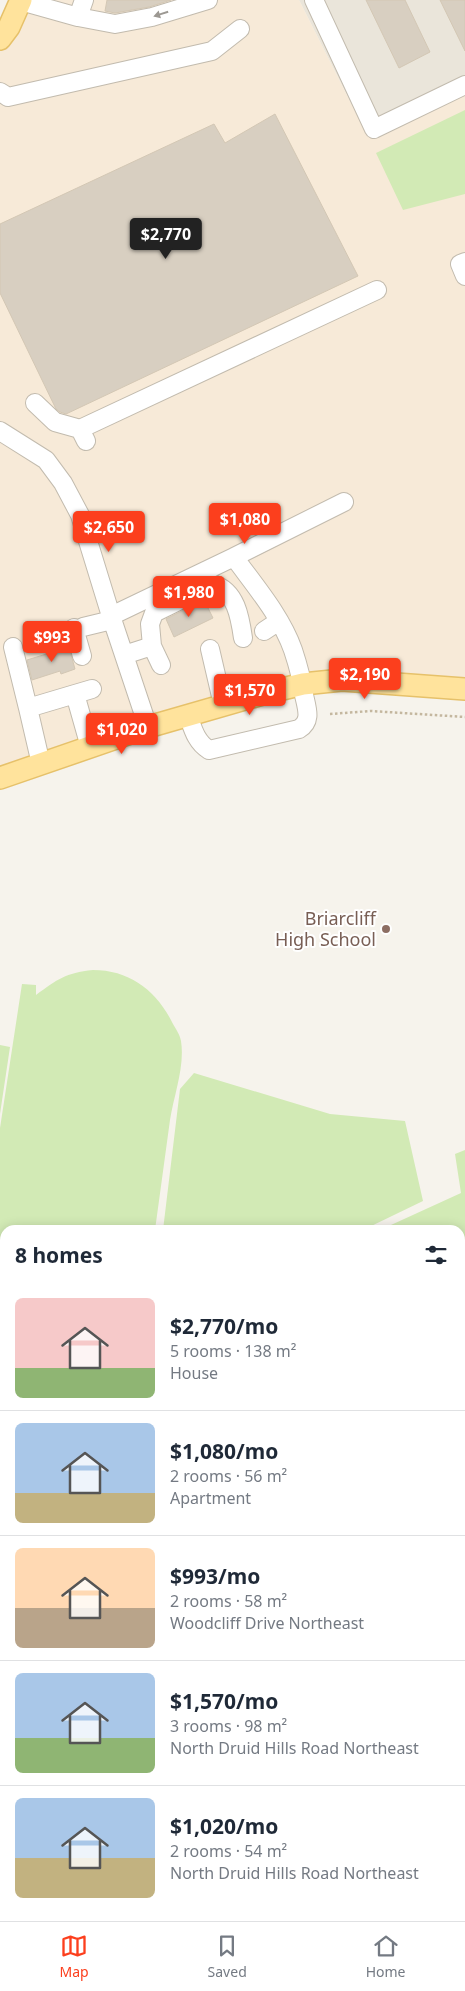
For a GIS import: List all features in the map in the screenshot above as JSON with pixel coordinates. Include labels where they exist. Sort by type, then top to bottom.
[{"type":"main road","points":[[0,39],[9,27],[21,0]]},
{"type":"main road","points":[[0,778],[148,727],[302,684],[342,680],[465,689]]},
{"type":"street","points":[[21,0],[78,17],[115,24],[152,17],[208,0]]},
{"type":"street","points":[[78,17],[84,0]]},
{"type":"street","points":[[314,0],[374,129],[465,85]]},
{"type":"street","points":[[0,92],[8,97],[212,51],[240,29]]},
{"type":"street","points":[[465,262],[460,264],[465,276]]},
{"type":"street","points":[[35,403],[55,422],[83,435],[377,290]]},
{"type":"street","points":[[0,431],[46,460],[63,483],[80,514],[148,727]]},
{"type":"street","points":[[82,656],[78,628],[112,618],[344,502]]},
{"type":"street","points":[[188,716],[196,738],[201,745],[209,750],[299,729],[304,726],[308,719],[302,684],[293,650],[279,621],[234,557]]},
{"type":"street","points":[[161,665],[152,646],[150,624],[154,613],[212,584],[221,586],[234,603],[240,618],[244,638]]},
{"type":"street","points":[[264,631],[279,621]]},
{"type":"street","points":[[124,655],[152,646]]},
{"type":"street","points":[[13,647],[41,764]]},
{"type":"street","points":[[210,649],[223,705]]},
{"type":"street","points":[[28,708],[92,689]]},
{"type":"street","points":[[75,694],[90,747]]},
{"type":"path","points":[[330,714],[370,711],[465,717]]},
{"type":"shaded area","points":[[34,0],[299,0],[368,137],[465,90],[465,683],[325,685],[0,781],[0,51]]},
{"type":"shaded area","points":[[299,0],[465,0],[465,90],[368,137]]},
{"type":"green space","points":[[465,110],[465,194],[403,210],[376,153]]},
{"type":"green space","points":[[93,970],[106,971],[130,978],[150,992],[159,1002],[178,1032],[182,1060],[170,1120],[156,1225],[0,1225],[0,1128],[22,984],[36,985],[36,995],[62,978],[75,973]]},
{"type":"green space","points":[[0,1045],[10,1047],[0,1114]]},
{"type":"green space","points":[[194,1073],[330,1114],[405,1121],[423,1201],[373,1225],[164,1225],[180,1089]]},
{"type":"green space","points":[[465,1150],[465,1225],[391,1225],[461,1193],[455,1154]]},
{"type":"building","points":[[107,0],[171,0],[149,7],[115,13],[105,11]]},
{"type":"building","points":[[366,0],[405,0],[430,52],[399,68]]},
{"type":"building","points":[[440,0],[465,0],[465,51]]},
{"type":"building","points":[[275,114],[358,276],[66,414],[60,412],[56,409],[0,293],[0,224],[214,124],[225,143]]},
{"type":"building","points":[[204,600],[213,618],[174,637],[166,619]]},
{"type":"building","points":[[68,644],[75,669],[61,674],[60,671],[32,680],[27,660],[53,652],[52,649]]},
{"type":"place","name":"Briarcliff High School","points":[[386,929]]}]
